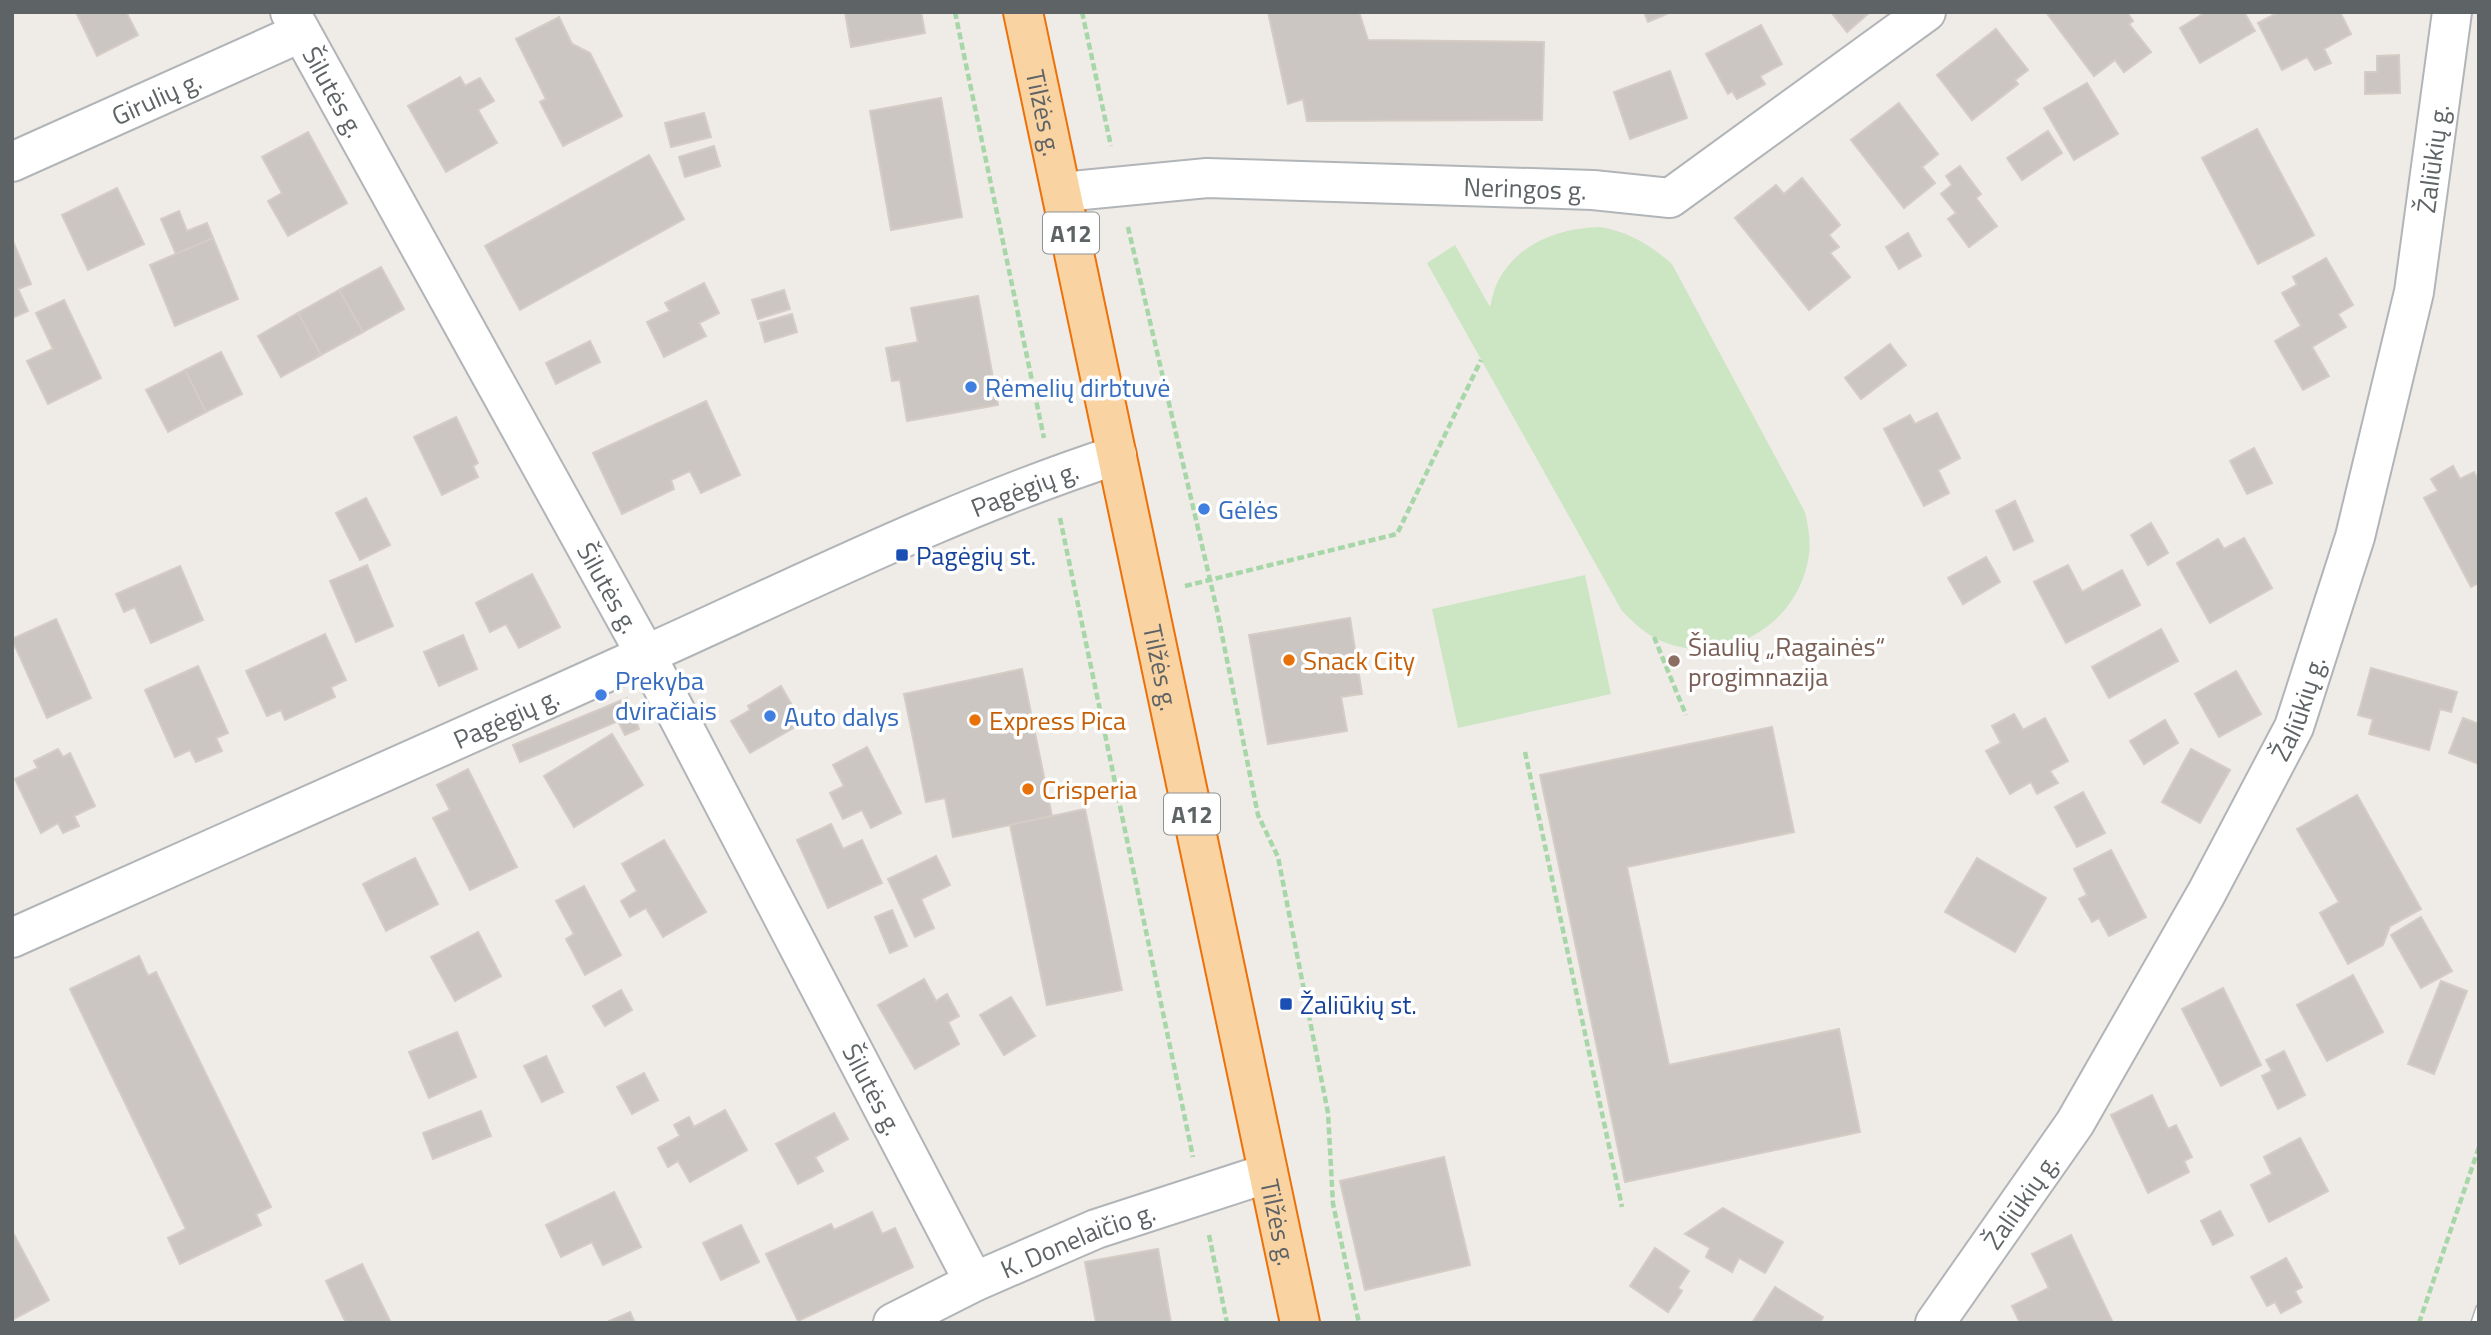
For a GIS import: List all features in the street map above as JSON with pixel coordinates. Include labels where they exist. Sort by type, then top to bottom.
[{"type":"highway","name":"Tilžės g.","points":[[1023,12],[1300,1323]]},
{"type":"street","name":"Neringos g.","points":[[1062,192],[1207,178],[1593,190],[1670,198],[1926,12]]},
{"type":"street","name":"Žaliūkių g.","points":[[1935,1323],[2075,1124],[2206,894],[2294,727],[2355,537],[2414,292],[2452,12]]},
{"type":"street","name":"Girulių g.","points":[[12,162],[295,23]]},
{"type":"street","name":"Šilutės g.","points":[[295,23],[646,655],[974,1282]]},
{"type":"street","name":"Pagėgių g.","points":[[12,938],[811,579],[1052,476],[1117,455]]},
{"type":"street","name":"K. Donelaičio g.","points":[[892,1323],[974,1282],[1096,1230],[1268,1173]]},
{"type":"path","points":[[955,12],[1227,1323]]},
{"type":"path","points":[[1082,12],[1209,580],[1258,815],[1278,856],[1328,1113],[1333,1204],[1359,1323]]},
{"type":"path","points":[[1146,596],[1397,534],[1481,360]]},
{"type":"path","points":[[1654,637],[1686,715]]},
{"type":"path","points":[[1525,752],[1622,1207]]},
{"type":"path","points":[[2419,1323],[2479,1147]]},
{"type":"green space","points":[[1600,227],[1638,240],[1672,264],[1805,512],[1809,555],[1802,581],[1790,603],[1773,622],[1753,636],[1730,645],[1705,649],[1680,647],[1650,635],[1622,611],[1427,263],[1455,245],[1490,307],[1497,284],[1506,268],[1528,247],[1555,235]]},
{"type":"green space","points":[[1585,575],[1611,694],[1458,728],[1432,609]]},
{"type":"building","points":[[76,12],[126,12],[138,35],[97,56]]},
{"type":"building","points":[[845,12],[921,12],[925,33],[851,47]]},
{"type":"building","points":[[1268,12],[1359,12],[1368,40],[1544,42],[1542,120],[1307,121],[1303,99],[1288,104]]},
{"type":"building","points":[[1644,12],[1671,12],[1648,22]]},
{"type":"building","points":[[1831,12],[1870,12],[1847,32]]},
{"type":"building","points":[[2046,12],[2127,12],[2133,21],[2129,24],[2151,52],[2124,72],[2115,60],[2094,76]]},
{"type":"building","points":[[2206,12],[2244,12],[2255,31],[2200,63],[2180,28]]},
{"type":"building","points":[[2279,12],[2340,12],[2351,34],[2324,49],[2331,63],[2315,70],[2307,57],[2282,70],[2258,23]]},
{"type":"building","points":[[559,17],[572,44],[590,53],[622,116],[563,146],[540,102],[546,99],[516,39]]},
{"type":"building","points":[[1761,25],[1782,64],[1760,76],[1765,84],[1737,99],[1732,91],[1728,94],[1706,54]]},
{"type":"building","points":[[1996,29],[2028,70],[2015,80],[2018,84],[1972,120],[1937,75]]},
{"type":"building","points":[[2399,55],[2400,93],[2365,94],[2365,72],[2377,72],[2377,56]]},
{"type":"building","points":[[1670,71],[1687,118],[1630,139],[1614,92]]},
{"type":"building","points":[[460,77],[465,86],[480,78],[494,101],[478,110],[497,143],[446,172],[408,106]]},
{"type":"building","points":[[2087,83],[2118,134],[2074,160],[2044,108]]},
{"type":"building","points":[[941,98],[962,217],[891,230],[870,111]]},
{"type":"building","points":[[1899,103],[1938,154],[1922,167],[1935,183],[1904,208],[1851,140]]},
{"type":"building","points":[[704,113],[711,137],[671,147],[665,123]]},
{"type":"building","points":[[2257,129],[2314,235],[2258,264],[2202,158]]},
{"type":"building","points":[[2048,131],[2062,153],[2022,180],[2007,158]]},
{"type":"building","points":[[308,132],[347,203],[288,236],[268,201],[282,193],[262,157]]},
{"type":"building","points":[[714,146],[720,166],[685,177],[679,157]]},
{"type":"building","points":[[649,155],[684,219],[520,310],[485,246]]},
{"type":"building","points":[[1960,166],[1981,194],[1976,198],[1997,226],[1969,247],[1948,219],[1956,213],[1941,194],[1952,185],[1946,176]]},
{"type":"building","points":[[1802,178],[1840,225],[1829,235],[1839,247],[1830,253],[1850,277],[1809,310],[1735,218],[1776,185],[1784,194]]},
{"type":"building","points":[[117,188],[144,244],[88,270],[62,215]]},
{"type":"building","points":[[179,211],[187,231],[207,223],[213,238],[176,254],[161,219]]},
{"type":"building","points":[[1908,233],[1921,256],[1899,269],[1886,247]]},
{"type":"building","points":[[213,238],[238,299],[175,326],[150,265]]},
{"type":"building","points":[[12,239],[31,284],[18,289],[28,311],[12,318]]},
{"type":"building","points":[[2326,258],[2353,305],[2338,314],[2346,327],[2312,347],[2329,376],[2303,390],[2275,341],[2301,326],[2282,293],[2297,285],[2293,277]]},
{"type":"building","points":[[381,267],[404,309],[363,332],[339,290]]},
{"type":"building","points":[[704,283],[719,313],[699,323],[706,336],[664,357],[647,322],[670,311],[665,303]]},
{"type":"building","points":[[339,290],[363,332],[321,355],[298,313]]},
{"type":"building","points":[[784,290],[790,309],[758,319],[752,300]]},
{"type":"building","points":[[978,296],[998,405],[907,421],[900,380],[892,381],[886,348],[918,342],[911,308]]},
{"type":"building","points":[[64,300],[101,378],[48,404],[27,361],[53,349],[36,313]]},
{"type":"building","points":[[298,313],[321,355],[281,377],[258,336]]},
{"type":"building","points":[[792,314],[797,332],[765,342],[760,323]]},
{"type":"building","points":[[590,341],[600,362],[556,384],[546,363]]},
{"type":"building","points":[[1890,344],[1906,365],[1861,399],[1845,378]]},
{"type":"building","points":[[221,352],[242,394],[206,412],[185,370]]},
{"type":"building","points":[[185,370],[206,412],[168,432],[146,390]]},
{"type":"building","points":[[706,401],[740,475],[701,493],[690,471],[671,480],[674,489],[622,514],[593,453]]},
{"type":"building","points":[[1937,413],[1960,458],[1938,470],[1949,493],[1924,506],[1884,429],[1910,415],[1915,424]]},
{"type":"building","points":[[456,417],[478,463],[473,466],[478,477],[442,495],[414,437]]},
{"type":"building","points":[[2254,448],[2272,483],[2247,494],[2230,461]]},
{"type":"building","points":[[2453,466],[2460,479],[2474,472],[2479,482],[2479,583],[2471,587],[2424,498],[2438,491],[2431,479]]},
{"type":"building","points":[[366,498],[390,545],[360,560],[336,513]]},
{"type":"building","points":[[2015,501],[2033,541],[2014,550],[1996,511]]},
{"type":"building","points":[[2151,523],[2168,553],[2148,565],[2131,535]]},
{"type":"building","points":[[2244,538],[2272,588],[2210,623],[2177,563],[2218,539],[2224,549]]},
{"type":"building","points":[[1986,557],[2000,582],[1963,604],[1948,578]]},
{"type":"building","points":[[367,565],[393,626],[356,642],[330,581]]},
{"type":"building","points":[[2068,565],[2082,592],[2122,570],[2140,605],[2066,643],[2034,582]]},
{"type":"building","points":[[180,566],[203,620],[151,643],[135,607],[124,612],[116,594]]},
{"type":"building","points":[[532,574],[560,627],[519,648],[506,624],[490,632],[476,603]]},
{"type":"building","points":[[1350,618],[1362,694],[1341,697],[1347,731],[1268,744],[1249,635]]},
{"type":"building","points":[[56,619],[91,698],[47,718],[12,639]]},
{"type":"building","points":[[2161,629],[2178,661],[2109,698],[2092,667]]},
{"type":"building","points":[[325,634],[346,680],[331,687],[335,697],[285,720],[281,710],[267,716],[246,671]]},
{"type":"building","points":[[463,635],[477,669],[439,686],[424,652]]},
{"type":"building","points":[[198,666],[228,733],[216,738],[222,751],[196,762],[190,750],[175,757],[145,690]]},
{"type":"building","points":[[2371,668],[2457,692],[2451,712],[2440,709],[2429,750],[2369,734],[2373,719],[2358,715]]},
{"type":"building","points":[[1022,669],[1052,816],[953,837],[945,798],[926,802],[904,694]]},
{"type":"building","points":[[2236,671],[2261,714],[2219,737],[2195,694]]},
{"type":"building","name":"Auto dalys","points":[[781,686],[802,723],[750,753],[731,721],[750,710],[748,706]]},
{"type":"building","points":[[627,698],[639,729],[625,735],[618,721],[520,762],[513,745]]},
{"type":"building","points":[[2014,714],[2023,730],[2045,718],[2068,761],[2050,771],[2058,783],[2037,794],[2031,782],[2010,794],[1986,751],[2001,743],[1992,726]]},
{"type":"building","points":[[2463,718],[2479,724],[2479,764],[2449,753]]},
{"type":"building","points":[[2165,720],[2178,743],[2144,764],[2130,741]]},
{"type":"building","points":[[1772,727],[1794,832],[1627,867],[1669,1065],[1839,1029],[1860,1132],[1625,1182],[1540,775]]},
{"type":"building","points":[[612,734],[643,785],[574,827],[544,776]]},
{"type":"building","points":[[867,747],[901,813],[871,828],[862,810],[843,819],[830,793],[844,786],[833,765]]},
{"type":"building","points":[[58,749],[63,757],[70,753],[95,806],[74,816],[79,826],[63,833],[58,823],[41,833],[15,779],[38,768],[34,761]]},
{"type":"building","points":[[2191,749],[2230,770],[2200,823],[2162,802]]},
{"type":"building","points":[[468,769],[517,867],[470,890],[433,818],[450,810],[437,785]]},
{"type":"building","points":[[2083,792],[2105,833],[2077,847],[2055,807]]},
{"type":"building","points":[[2357,795],[2421,909],[2390,926],[2383,945],[2348,964],[2320,913],[2339,902],[2297,829]]},
{"type":"building","points":[[1085,809],[1122,990],[1047,1005],[1010,825]]},
{"type":"building","points":[[831,824],[843,849],[862,840],[882,883],[828,908],[797,840]]},
{"type":"building","points":[[664,840],[706,912],[663,937],[646,908],[630,917],[621,901],[637,891],[622,864]]},
{"type":"building","points":[[2111,850],[2146,917],[2109,936],[2099,918],[2092,922],[2079,899],[2087,895],[2074,869]]},
{"type":"building","points":[[936,856],[950,885],[921,899],[934,928],[915,937],[888,879]]},
{"type":"building","points":[[415,858],[438,904],[386,931],[363,884]]},
{"type":"building","points":[[1977,858],[2046,898],[2015,952],[1945,912]]},
{"type":"building","points":[[584,886],[621,955],[585,975],[566,939],[574,934],[556,901]]},
{"type":"building","points":[[892,910],[907,946],[890,953],[875,917]]},
{"type":"building","points":[[2421,917],[2452,971],[2421,988],[2391,935]]},
{"type":"building","points":[[478,932],[501,976],[455,1001],[431,957]]},
{"type":"building","points":[[139,956],[148,976],[156,972],[271,1207],[256,1214],[261,1225],[180,1264],[168,1238],[186,1229],[70,989]]},
{"type":"building","points":[[2353,975],[2383,1032],[2327,1061],[2297,1005]]},
{"type":"building","points":[[924,979],[936,1001],[947,994],[959,1016],[948,1022],[959,1044],[915,1069],[878,1005]]},
{"type":"building","points":[[2441,981],[2467,991],[2434,1074],[2408,1064]]},
{"type":"building","points":[[2223,988],[2261,1065],[2221,1086],[2182,1009]]},
{"type":"building","points":[[621,990],[632,1010],[605,1026],[593,1006]]},
{"type":"building","points":[[1011,997],[1035,1036],[1004,1055],[980,1015]]},
{"type":"building","points":[[457,1032],[476,1077],[429,1098],[409,1052]]},
{"type":"building","points":[[2284,1051],[2305,1095],[2278,1109],[2262,1076],[2272,1071],[2266,1060]]},
{"type":"building","points":[[546,1056],[563,1092],[542,1102],[524,1066]]},
{"type":"building","points":[[644,1073],[658,1100],[632,1114],[617,1087]]},
{"type":"building","points":[[2152,1095],[2168,1129],[2176,1125],[2192,1157],[2184,1161],[2189,1172],[2148,1193],[2111,1115]]},
{"type":"building","points":[[725,1110],[747,1150],[690,1182],[678,1161],[668,1167],[658,1148],[680,1136],[674,1125],[689,1117],[694,1127]]},
{"type":"building","points":[[481,1111],[491,1136],[433,1159],[423,1133]]},
{"type":"building","points":[[834,1113],[848,1139],[815,1157],[823,1171],[798,1184],[776,1144]]},
{"type":"building","points":[[2300,1138],[2328,1191],[2269,1222],[2251,1185],[2272,1174],[2264,1157]]},
{"type":"building","points":[[1444,1157],[1470,1265],[1365,1290],[1340,1181]]},
{"type":"building","points":[[614,1192],[641,1247],[603,1265],[592,1242],[561,1257],[546,1225]]},
{"type":"building","points":[[1723,1208],[1783,1242],[1765,1273],[1739,1258],[1732,1272],[1706,1257],[1710,1248],[1685,1234]]},
{"type":"building","points":[[2220,1211],[2233,1235],[2213,1245],[2201,1221]]},
{"type":"building","points":[[872,1212],[882,1234],[895,1228],[913,1267],[798,1321],[766,1254],[831,1224],[834,1230]]},
{"type":"building","points":[[741,1225],[759,1262],[721,1280],[703,1243]]},
{"type":"building","points":[[12,1231],[49,1300],[12,1320]]},
{"type":"building","points":[[2071,1235],[2113,1323],[2020,1323],[2012,1306],[2049,1288],[2032,1254]]},
{"type":"building","points":[[1655,1248],[1689,1271],[1678,1288],[1682,1291],[1668,1312],[1630,1286]]},
{"type":"building","points":[[1158,1249],[1171,1323],[1096,1323],[1085,1262]]},
{"type":"building","points":[[2286,1258],[2302,1287],[2295,1291],[2301,1302],[2281,1313],[2275,1302],[2267,1306],[2251,1277]]},
{"type":"building","points":[[362,1264],[391,1323],[346,1323],[326,1281]]},
{"type":"building","points":[[1775,1287],[1823,1317],[1820,1323],[1752,1323]]},
{"type":"building","points":[[630,1312],[635,1323],[605,1323]]},
{"type":"railway","points":[[2474,1323],[2479,1308]]},
{"type":"place","name":"Rėmelių dirbtuvė","points":[[971,387]]},
{"type":"place","name":"Gėlės","points":[[1204,509]]},
{"type":"place","name":"Pagėgių st.","points":[[902,555]]},
{"type":"place","name":"Snack City","points":[[1289,660]]},
{"type":"place","name":"Šiaulių „Ragainės“ progimnazija","points":[[1674,661]]},
{"type":"place","name":"Prekyba dviračiais","points":[[601,695]]},
{"type":"place","name":"Auto dalys","points":[[770,716]]},
{"type":"place","name":"Express Pica","points":[[975,720]]},
{"type":"place","name":"Crisperia","points":[[1028,789]]},
{"type":"place","name":"Žaliūkių st.","points":[[1286,1004]]}]
